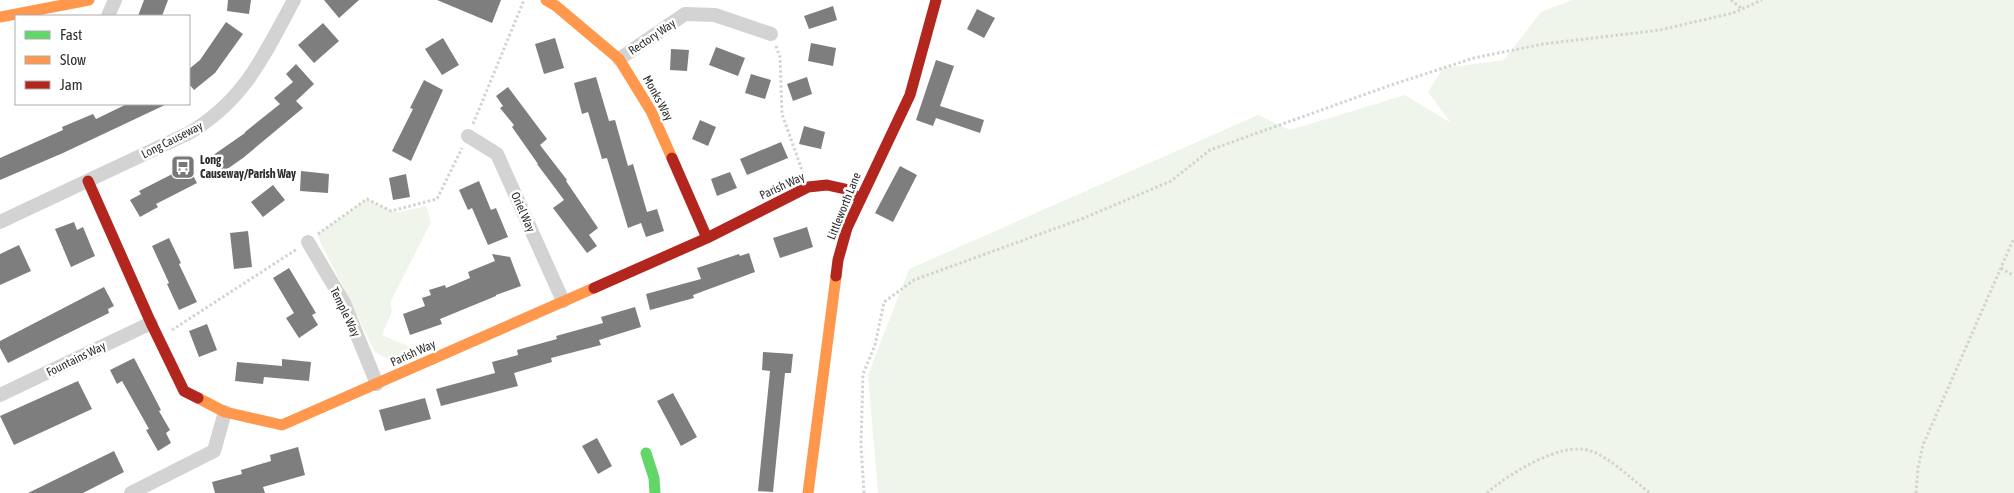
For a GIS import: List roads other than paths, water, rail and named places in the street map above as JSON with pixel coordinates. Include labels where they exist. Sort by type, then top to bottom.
[{"type":"street","points":[[0,17],[89,0]]},
{"type":"street","points":[[108,15],[115,0]]},
{"type":"street","name":"Long Causeway","points":[[0,222],[189,133],[208,122],[225,108],[253,74],[294,0]]},
{"type":"street","name":"Monks Way","points":[[546,0],[556,6],[619,59],[652,112],[707,238]]},
{"type":"street","name":"Littleworth Lane","points":[[808,493],[838,260],[847,228],[910,95],[936,0]]},
{"type":"street","name":"Rectory Way","points":[[619,59],[661,28],[685,14],[715,16],[771,34]]},
{"type":"street","name":"Oriel Way","points":[[468,136],[497,154],[563,302]]},
{"type":"street","name":"Parish Way","points":[[88,181],[184,391],[226,412],[282,425],[707,238],[808,187],[827,184],[845,189],[860,199]]},
{"type":"street","name":"Temple Way","points":[[308,242],[344,303],[378,384]]},
{"type":"street","name":"Fountains Way","points":[[0,395],[151,322]]},
{"type":"street","points":[[131,493],[214,451],[226,412]]},
{"type":"street","points":[[646,453],[654,478],[655,493]]},
{"type":"place","name":"Long Causeway/Parish Way","points":[[183,167]]}]
